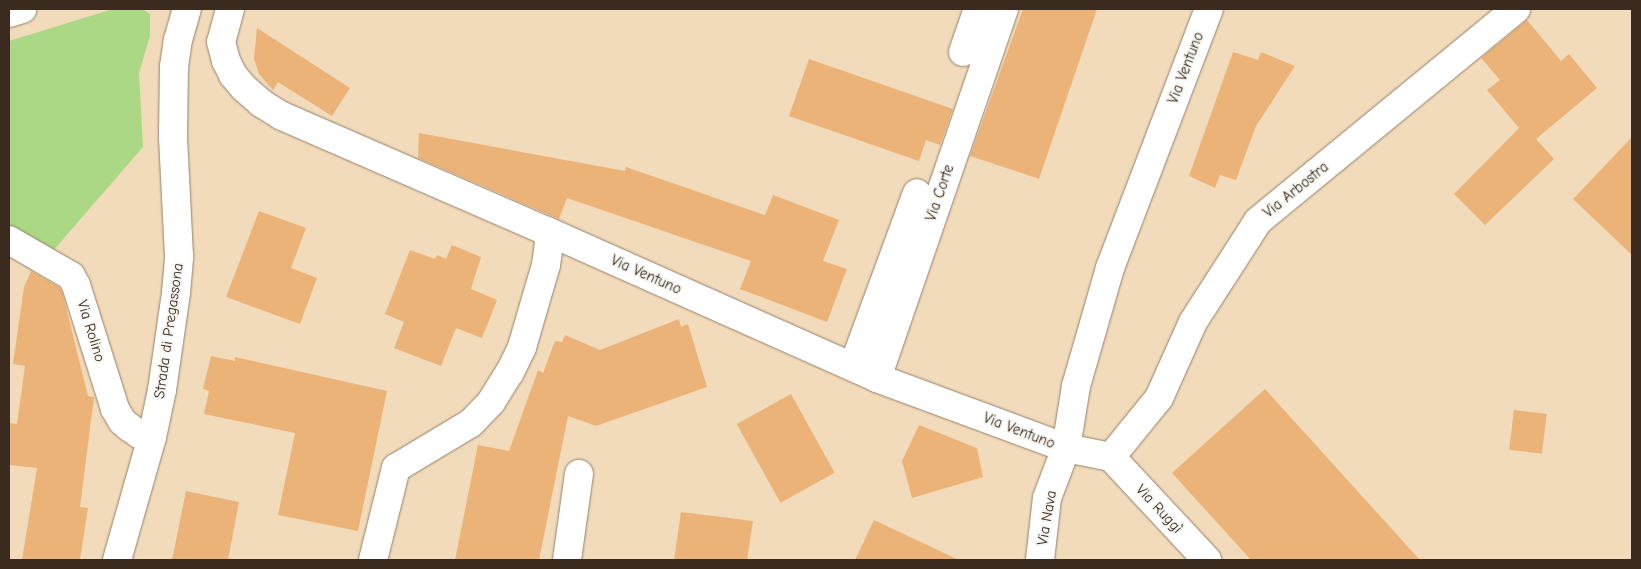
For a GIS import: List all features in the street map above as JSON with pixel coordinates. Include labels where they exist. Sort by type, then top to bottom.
[{"type":"street","points":[[9,13],[22,9]]},
{"type":"street","name":"Strada di Pregassona","points":[[117,560],[152,437],[162,390],[176,293],[179,256],[174,136],[174,67],[178,40],[186,9]]},
{"type":"street","name":"Via Ventuno","points":[[230,9],[221,42],[226,62],[233,75],[244,88],[261,103],[282,116],[548,231],[865,372],[1066,448],[1076,386],[1110,268],[1209,9]]},
{"type":"street","points":[[963,52],[978,9]]},
{"type":"street","name":"Via Corte","points":[[865,372],[1004,9]]},
{"type":"street","name":"Via Arbostra","points":[[1111,457],[1160,398],[1192,322],[1258,221],[1516,9]]},
{"type":"street","points":[[865,372],[917,193]]},
{"type":"street","points":[[373,560],[396,468],[471,423],[491,402],[510,372],[522,347],[546,264],[549,243],[548,231]]},
{"type":"street","name":"Via Rolino","points":[[9,240],[71,276],[76,285],[115,409],[122,421],[129,427],[139,434],[152,437]]},
{"type":"street","points":[[1066,448],[1111,457]]},
{"type":"street","name":"Via Nava","points":[[1040,560],[1047,498],[1066,448]]},
{"type":"street","name":"Via Ruggì","points":[[1111,457],[1207,560]]},
{"type":"street","points":[[567,560],[579,474]]},
{"type":"green space","points":[[113,9],[142,9],[150,14],[150,36],[139,73],[143,147],[52,252],[9,230],[9,41]]},
{"type":"building","points":[[1023,9],[1097,9],[1039,179],[970,156]]},
{"type":"building","points":[[1527,20],[1561,61],[1569,54],[1597,88],[1536,139],[1554,159],[1485,225],[1454,194],[1519,128],[1487,90],[1500,80],[1481,58]]},
{"type":"building","points":[[257,28],[350,88],[332,116],[278,82],[273,90],[259,74],[254,59]]},
{"type":"building","points":[[1233,52],[1258,60],[1261,52],[1295,66],[1256,126],[1236,180],[1220,175],[1215,188],[1189,176]]},
{"type":"building","points":[[809,59],[953,109],[940,145],[926,140],[919,161],[789,116]]},
{"type":"building","points":[[419,133],[625,171],[626,167],[765,215],[773,195],[839,220],[823,261],[847,269],[827,322],[740,289],[751,261],[567,198],[559,219],[418,158]]},
{"type":"building","points":[[1632,137],[1632,255],[1573,199]]},
{"type":"building","points":[[259,211],[306,228],[291,268],[317,278],[300,324],[226,297]]},
{"type":"building","points":[[452,245],[481,257],[471,289],[497,300],[482,338],[456,328],[441,366],[394,348],[404,322],[385,314],[410,250],[435,259],[437,255],[446,259]]},
{"type":"building","points":[[31,271],[59,287],[62,291],[88,396],[94,397],[80,507],[88,508],[80,560],[22,560],[37,468],[9,465],[9,423],[17,424],[25,366],[13,364],[24,287]]},
{"type":"building","points":[[679,319],[681,327],[688,324],[707,387],[596,426],[568,416],[539,560],[455,560],[478,445],[509,451],[538,370],[543,373],[555,341],[562,342],[565,335],[600,350]]},
{"type":"building","points":[[211,356],[235,361],[235,357],[387,391],[358,531],[278,515],[295,433],[204,414],[209,391],[203,389]]},
{"type":"building","points":[[1265,389],[1420,560],[1251,560],[1172,473]]},
{"type":"building","points":[[791,394],[835,473],[780,503],[737,424]]},
{"type":"building","points":[[1514,410],[1547,414],[1542,454],[1509,450]]},
{"type":"building","points":[[919,425],[977,448],[983,477],[912,498],[902,461]]},
{"type":"building","points":[[186,491],[239,502],[228,560],[172,560]]},
{"type":"building","points":[[681,512],[753,521],[747,560],[674,560]]},
{"type":"building","points":[[874,520],[959,560],[855,560]]}]
